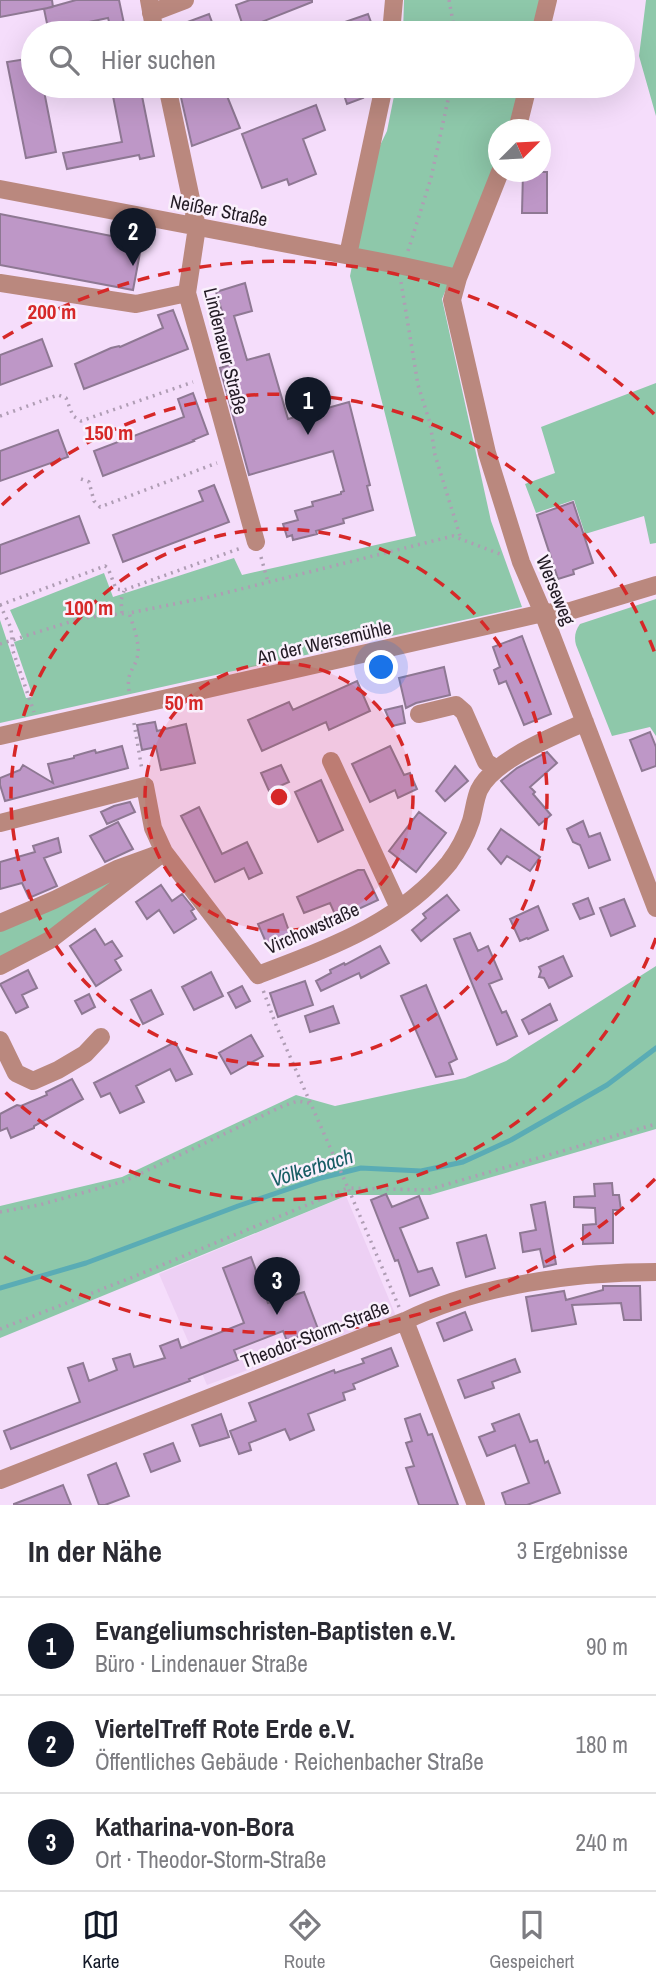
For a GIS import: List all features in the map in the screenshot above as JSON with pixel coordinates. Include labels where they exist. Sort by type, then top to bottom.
[{"type":"street","points":[[150,7],[185,0]]},
{"type":"street","points":[[392,21],[394,0]]},
{"type":"street","points":[[543,21],[548,0]]},
{"type":"street","name":"Lindenauer Straße","points":[[170,98],[197,227],[187,293],[256,542]]},
{"type":"street","points":[[381,98],[348,255],[458,278]]},
{"type":"street","points":[[520,119],[525,98]]},
{"type":"street","points":[[0,171],[2,190]]},
{"type":"street","name":"Werseweg","points":[[496,182],[452,300],[486,453],[521,562],[656,908]]},
{"type":"street","name":"Neißer Straße","points":[[2,190],[348,255]]},
{"type":"street","points":[[0,283],[136,304],[187,293]]},
{"type":"street","name":"An der Wersemühle","points":[[0,736],[543,613],[570,611],[656,584]]},
{"type":"street","points":[[419,714],[456,705],[464,712],[486,762],[497,769]]},
{"type":"street","name":"Virchowstraße","points":[[258,975],[346,941],[418,894],[456,853],[470,824],[479,789],[497,769],[525,749],[585,723]]},
{"type":"street","points":[[331,761],[399,908]]},
{"type":"street","points":[[0,823],[145,786],[153,828],[164,852],[258,975]]},
{"type":"street","points":[[0,923],[117,869],[164,852]]},
{"type":"street","points":[[0,966],[50,940],[164,852]]},
{"type":"street","points":[[0,1040],[8,1076],[33,1081],[86,1054],[101,1037]]},
{"type":"street","name":"Theodor-Storm-Straße","points":[[0,1480],[405,1321],[442,1304],[507,1288],[575,1276],[656,1272]]},
{"type":"street","points":[[405,1321],[476,1505]]},
{"type":"path","points":[[449,0],[453,21]]},
{"type":"path","points":[[448,98],[430,178],[403,266],[401,282],[418,385],[430,423],[435,454],[461,538]]},
{"type":"path","points":[[0,416],[58,395],[66,398],[73,416],[81,421],[210,377]]},
{"type":"path","points":[[82,479],[89,482],[94,501],[100,508],[232,458]]},
{"type":"path","points":[[0,645],[82,618],[129,613],[209,597],[453,536],[521,562]]},
{"type":"path","points":[[39,728],[13,651],[11,628],[0,605],[105,566],[116,589],[124,590],[256,542],[268,582]]},
{"type":"path","points":[[122,613],[121,600],[124,590]]},
{"type":"path","points":[[129,613],[138,652],[127,679],[145,786]]},
{"type":"path","points":[[258,975],[276,1025],[405,1321]]},
{"type":"path","points":[[0,1212],[39,1205],[125,1181],[283,1106],[298,1101],[310,1103]]},
{"type":"path","points":[[0,1329],[348,1188],[427,1190],[656,1124]]},
{"type":"shaded area","points":[[346,1196],[396,1316],[207,1385],[159,1274]]},
{"type":"green space","points":[[404,0],[546,0],[540,21],[403,21]]},
{"type":"green space","points":[[646,0],[656,0],[656,116],[639,56]]},
{"type":"green space","points":[[394,98],[518,98],[512,119],[488,119],[488,182],[491,182],[442,299],[491,521],[522,607],[0,723],[0,620],[26,698],[33,697],[14,642],[23,639],[10,610],[104,573],[113,597],[234,558],[242,575],[416,536],[350,276],[373,160],[387,131]]},
{"type":"green space","points":[[656,383],[656,543],[650,544],[644,516],[585,534],[574,500],[536,513],[525,484],[555,473],[541,427]]},
{"type":"green space","points":[[656,599],[656,736],[650,727],[612,736],[576,645],[576,632],[580,624]]},
{"type":"green space","points":[[127,873],[38,939],[0,958],[0,927]]},
{"type":"green space","points":[[656,966],[656,1129],[430,1195],[348,1195],[0,1338],[0,1206],[122,1177],[296,1095],[335,1106],[465,1078],[506,1061]]},
{"type":"building","points":[[0,0],[52,0],[53,7],[0,17]]},
{"type":"building","points":[[76,0],[119,0],[123,21],[109,21],[108,18],[94,21],[46,21],[44,9]]},
{"type":"building","points":[[250,0],[312,0],[264,21],[241,21],[236,5]]},
{"type":"building","points":[[209,14],[212,21],[190,21]]},
{"type":"building","points":[[368,14],[371,21],[348,21]]},
{"type":"building","points":[[21,60],[21,98],[45,98],[56,152],[26,158],[7,62]]},
{"type":"building","points":[[113,98],[142,98],[154,156],[140,159],[139,155],[67,169],[63,153],[122,142]]},
{"type":"building","points":[[181,98],[228,98],[240,128],[192,146]]},
{"type":"building","points":[[345,98],[363,98],[347,104]]},
{"type":"building","points":[[316,105],[325,130],[303,139],[316,174],[289,185],[287,179],[262,188],[242,134]]},
{"type":"building","points":[[523,182],[547,182],[547,213],[522,213]]},
{"type":"building","points":[[0,214],[142,242],[133,290],[0,265]]},
{"type":"building","points":[[245,283],[252,311],[234,316],[247,360],[269,354],[288,419],[349,402],[370,485],[367,486],[373,510],[343,519],[344,523],[316,531],[317,534],[293,540],[292,535],[287,537],[283,524],[298,520],[295,511],[313,506],[312,502],[344,491],[333,451],[249,475],[220,368],[232,364],[220,320],[224,318],[216,292]]},
{"type":"building","points":[[173,310],[188,349],[84,389],[75,364],[163,328],[158,315]]},
{"type":"building","points":[[42,339],[52,366],[0,385],[0,355]]},
{"type":"building","points":[[193,393],[208,434],[103,476],[94,451],[184,417],[178,399]]},
{"type":"building","points":[[58,430],[68,457],[0,481],[0,451]]},
{"type":"building","points":[[214,485],[229,522],[123,562],[113,535],[203,501],[199,491]]},
{"type":"building","points":[[573,502],[593,563],[573,570],[574,574],[558,579],[537,515]]},
{"type":"building","points":[[79,516],[89,543],[0,574],[0,545]]},
{"type":"building","points":[[522,636],[551,714],[524,725],[506,681],[499,684],[494,670],[500,667],[493,647]]},
{"type":"building","points":[[444,667],[450,695],[406,708],[399,678]]},
{"type":"building","points":[[357,681],[370,711],[329,730],[326,722],[262,751],[248,720],[289,702],[293,710]]},
{"type":"building","points":[[402,706],[405,723],[392,726],[385,710]]},
{"type":"building","points":[[155,722],[157,731],[186,724],[195,763],[161,770],[156,747],[142,750],[137,725]]},
{"type":"building","points":[[650,732],[656,747],[656,766],[642,771],[630,740]]},
{"type":"building","points":[[122,746],[128,768],[5,801],[0,778],[20,770],[23,765],[53,783],[48,764],[95,750],[96,753]]},
{"type":"building","points":[[390,746],[404,775],[410,773],[417,789],[398,798],[395,790],[370,802],[352,764]]},
{"type":"building","points":[[547,752],[557,763],[530,787],[551,815],[539,825],[501,781],[517,768]]},
{"type":"building","points":[[281,765],[289,782],[269,791],[261,773]]},
{"type":"building","points":[[455,766],[468,781],[445,801],[436,791]]},
{"type":"building","points":[[321,780],[343,830],[318,842],[295,792]]},
{"type":"building","points":[[130,802],[135,812],[107,824],[101,812]]},
{"type":"building","points":[[199,807],[222,854],[247,842],[262,873],[249,879],[244,868],[215,882],[181,816]]},
{"type":"building","points":[[419,812],[446,833],[416,872],[389,851]]},
{"type":"building","points":[[583,821],[589,837],[600,833],[610,860],[589,868],[580,845],[573,842],[567,829]]},
{"type":"building","points":[[118,822],[133,849],[105,862],[90,836]]},
{"type":"building","points":[[501,829],[540,857],[530,871],[507,856],[501,864],[488,849]]},
{"type":"building","points":[[58,838],[61,852],[44,858],[57,886],[29,898],[22,883],[0,889],[0,862],[35,852],[33,846]]},
{"type":"building","points":[[358,870],[364,870],[378,900],[337,919],[330,903],[304,913],[297,897]]},
{"type":"building","points":[[161,885],[172,901],[182,894],[194,909],[191,911],[196,919],[174,933],[159,910],[147,919],[136,902]]},
{"type":"building","points":[[447,895],[459,910],[421,941],[412,930],[426,918],[423,914]]},
{"type":"building","points":[[588,898],[594,914],[580,919],[573,904]]},
{"type":"building","points":[[624,899],[635,926],[611,936],[600,908]]},
{"type":"building","points":[[538,906],[548,930],[520,941],[510,919]]},
{"type":"building","points":[[283,914],[291,937],[268,947],[258,924]]},
{"type":"building","points":[[95,929],[105,945],[112,941],[122,956],[115,960],[121,970],[96,986],[70,946]]},
{"type":"building","points":[[470,933],[478,951],[488,946],[502,979],[489,984],[502,1013],[506,1011],[517,1036],[497,1045],[454,939]]},
{"type":"building","points":[[380,946],[389,963],[361,978],[359,973],[321,991],[316,981],[331,973],[330,970]]},
{"type":"building","points":[[563,956],[572,976],[549,988],[544,978],[539,977],[539,967]]},
{"type":"building","points":[[28,970],[37,988],[22,995],[28,1007],[16,1013],[0,984]]},
{"type":"building","points":[[211,972],[223,996],[194,1010],[182,987]]},
{"type":"building","points":[[305,981],[313,1005],[278,1017],[270,993]]},
{"type":"building","points":[[426,985],[457,1059],[449,1063],[453,1074],[436,1077],[401,996]]},
{"type":"building","points":[[242,986],[250,1001],[236,1008],[228,993]]},
{"type":"building","points":[[151,990],[163,1014],[143,1024],[131,1000]]},
{"type":"building","points":[[89,994],[95,1007],[82,1014],[75,1001]]},
{"type":"building","points":[[550,1004],[557,1020],[529,1034],[522,1020]]},
{"type":"building","points":[[333,1006],[339,1023],[310,1032],[305,1016]]},
{"type":"building","points":[[251,1035],[263,1056],[231,1074],[219,1053]]},
{"type":"building","points":[[175,1042],[192,1074],[176,1081],[170,1069],[136,1086],[144,1102],[120,1113],[110,1093],[101,1097],[94,1083]]},
{"type":"building","points":[[72,1079],[83,1099],[34,1128],[11,1138],[7,1128],[0,1131],[0,1114],[47,1095],[46,1092]]},
{"type":"building","points":[[612,1183],[613,1195],[619,1195],[621,1210],[613,1210],[613,1243],[583,1244],[583,1225],[596,1224],[595,1208],[574,1207],[574,1197],[595,1196],[594,1184]]},
{"type":"building","points":[[386,1194],[392,1207],[419,1196],[428,1218],[400,1228],[418,1272],[432,1268],[439,1285],[410,1296],[398,1260],[395,1261],[371,1200]]},
{"type":"building","points":[[545,1202],[556,1264],[544,1267],[540,1249],[523,1252],[520,1233],[536,1230],[531,1205]]},
{"type":"building","points":[[486,1235],[495,1268],[466,1277],[457,1243]]},
{"type":"building","points":[[251,1257],[268,1303],[304,1292],[318,1329],[287,1341],[283,1331],[234,1350],[238,1360],[11,1449],[4,1431],[80,1402],[68,1368],[83,1363],[89,1381],[117,1370],[113,1359],[130,1354],[134,1367],[165,1358],[160,1346],[178,1339],[181,1348],[244,1323],[223,1268]]},
{"type":"building","points":[[603,1286],[640,1286],[641,1320],[624,1320],[621,1303],[572,1305],[576,1324],[532,1331],[526,1297],[564,1291],[566,1300],[603,1290]]},
{"type":"building","points":[[465,1312],[472,1330],[444,1341],[437,1323]]},
{"type":"building","points":[[391,1348],[398,1366],[353,1384],[355,1389],[343,1393],[345,1400],[308,1414],[314,1430],[290,1440],[285,1429],[249,1443],[251,1450],[239,1454],[230,1431],[256,1421],[249,1403],[334,1370],[335,1373],[364,1363],[362,1359]]},
{"type":"building","points":[[515,1359],[520,1372],[492,1382],[494,1388],[465,1398],[458,1380]]},
{"type":"building","points":[[221,1414],[229,1437],[200,1446],[192,1425]]},
{"type":"building","points":[[420,1414],[428,1435],[432,1434],[458,1505],[419,1505],[406,1468],[414,1466],[406,1443],[412,1441],[405,1419]]},
{"type":"building","points":[[519,1414],[530,1442],[537,1440],[545,1463],[548,1461],[560,1493],[527,1505],[506,1505],[502,1493],[529,1483],[515,1445],[487,1456],[479,1437],[495,1431],[492,1424]]},
{"type":"building","points":[[173,1443],[180,1461],[151,1472],[144,1454]]},
{"type":"building","points":[[116,1463],[129,1496],[99,1505],[88,1475]]},
{"type":"building","points":[[63,1485],[71,1505],[14,1505],[14,1504]]},
{"type":"waterway","name":"Völkerbach","points":[[0,1288],[86,1263],[321,1178],[361,1168],[421,1171],[463,1162],[511,1140],[607,1085],[656,1048]]},
{"type":"place","name":"ViertelTreff Rote Erde e.V.","points":[[133,266]]},
{"type":"place","name":"Evangeliumschristen-Baptisten e.V.","points":[[308,435]]},
{"type":"place","name":"Katharina-von-Bora","points":[[277,1315]]}]
